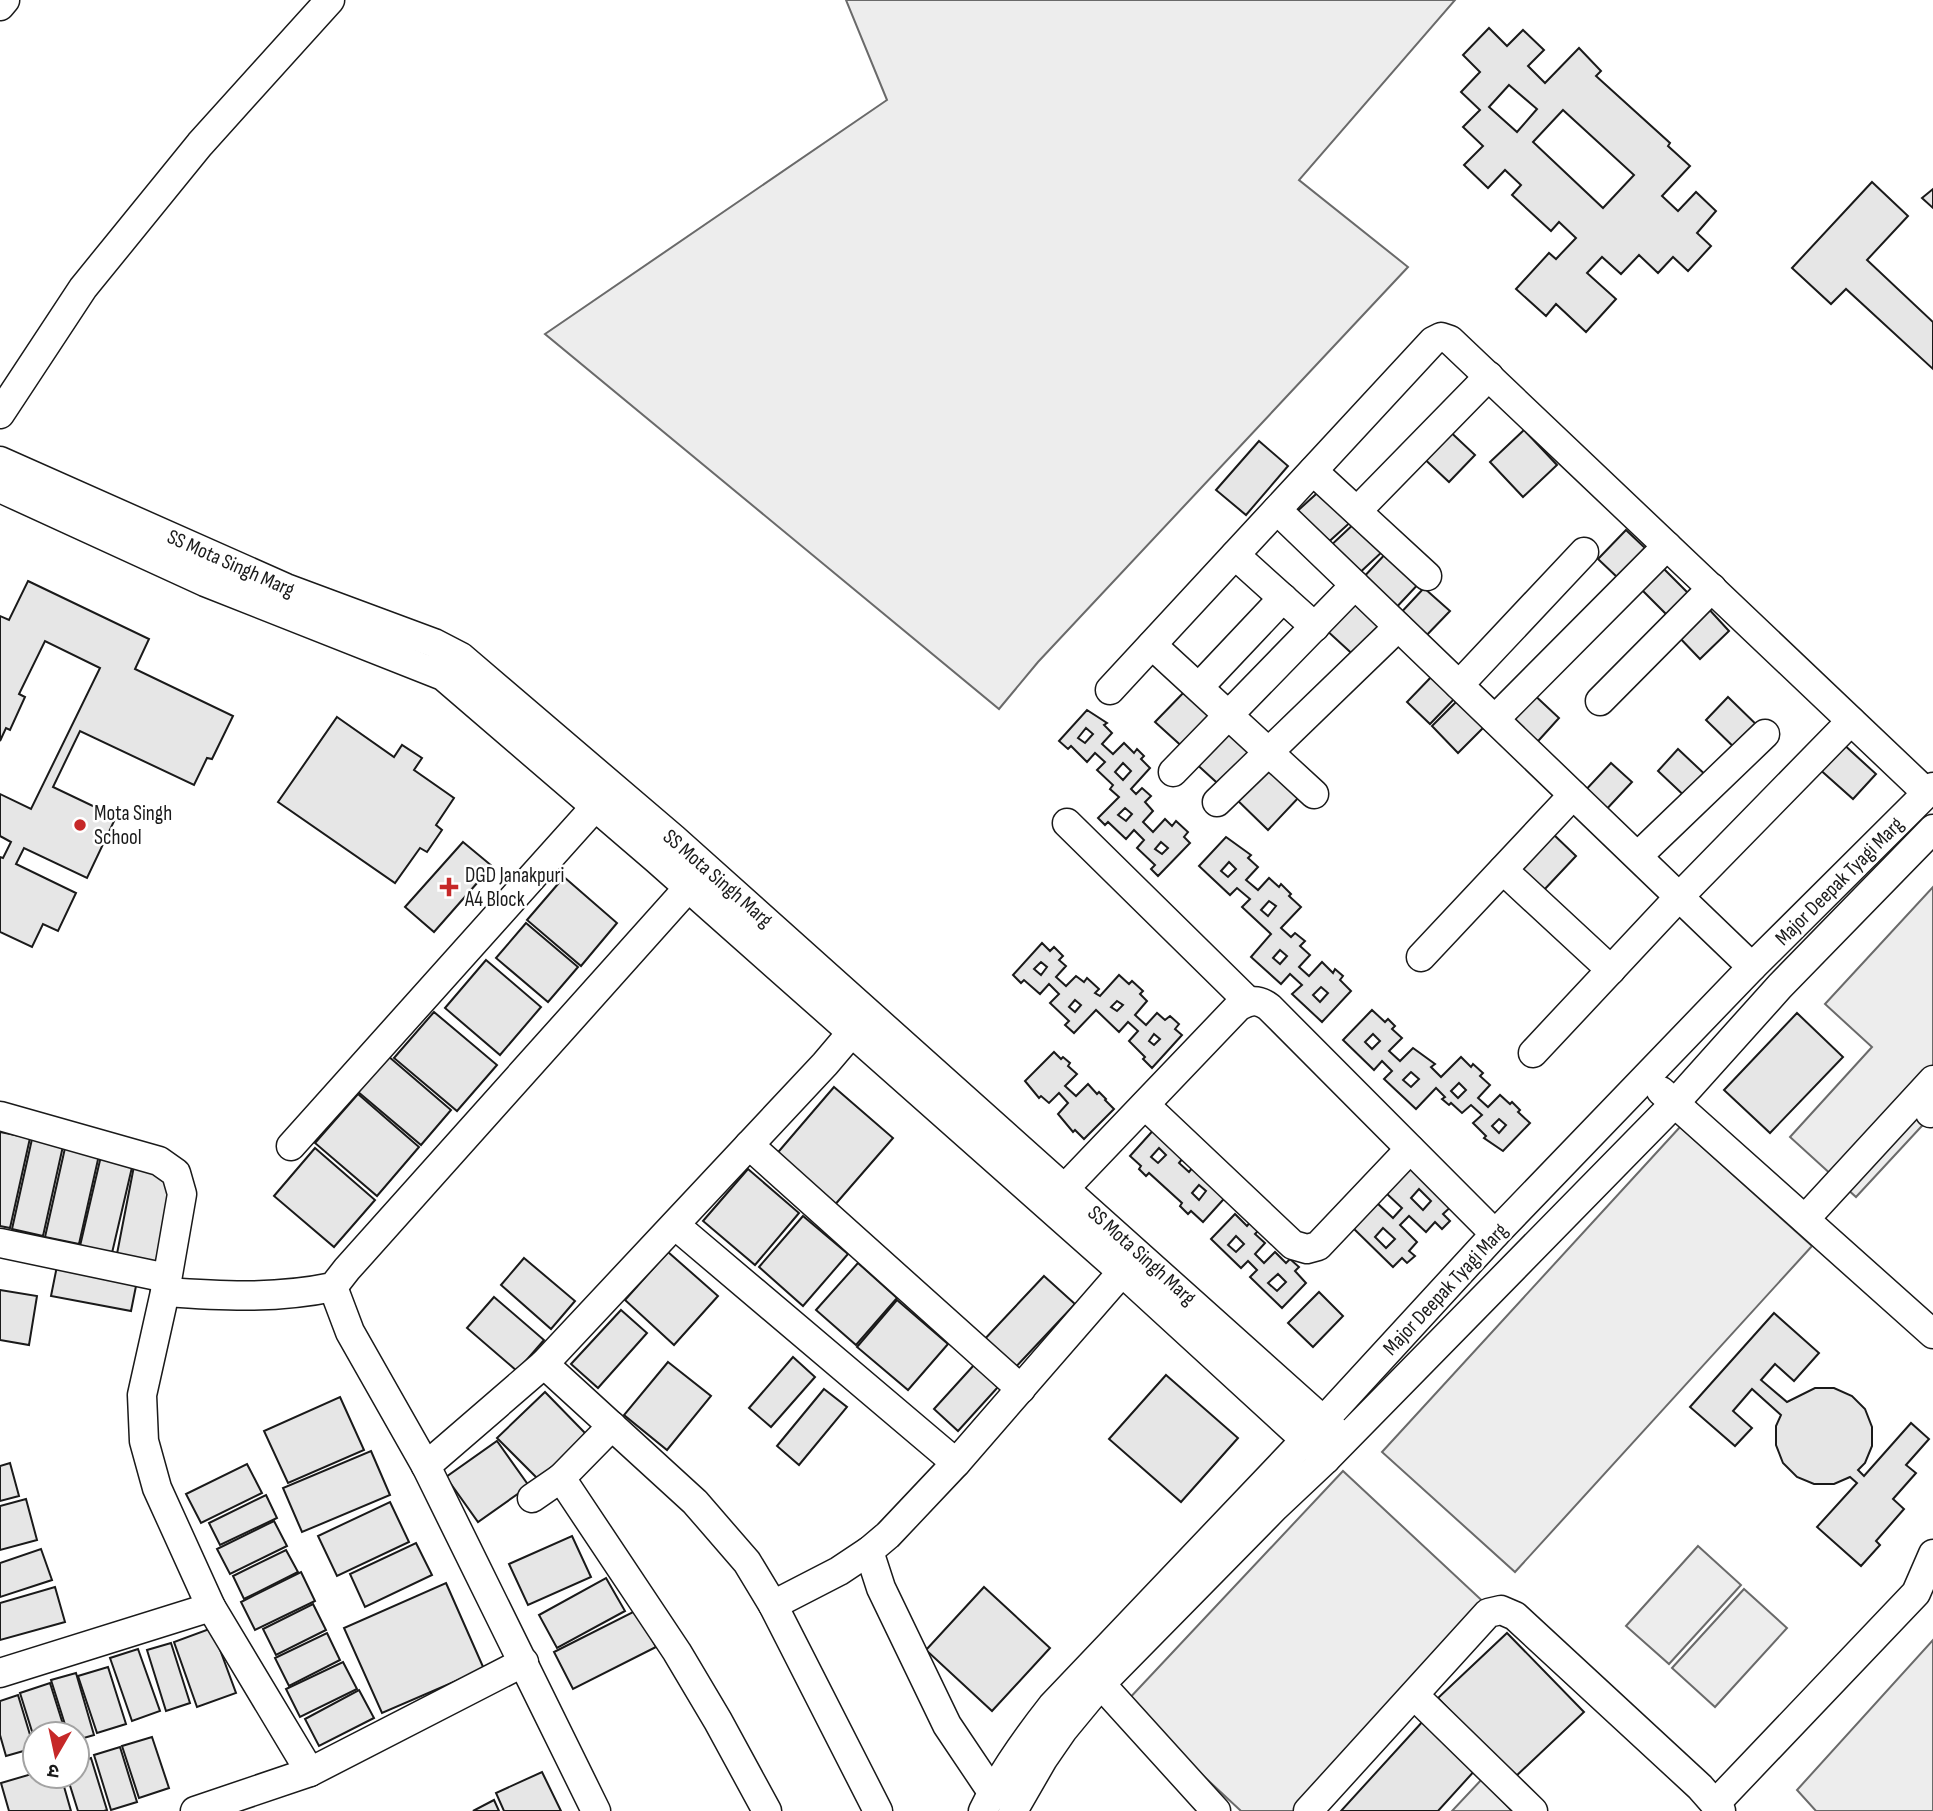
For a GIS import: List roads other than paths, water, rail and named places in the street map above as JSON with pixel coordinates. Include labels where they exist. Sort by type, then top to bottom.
[{"type":"street","points":[[0,6],[5,0]]},
{"type":"street","points":[[0,414],[82,288],[200,144],[330,0]]},
{"type":"street","points":[[1110,690],[1433,341],[1441,337],[1450,340],[1489,376],[1851,720],[1930,790]]},
{"type":"street","points":[[1357,511],[1489,376]]},
{"type":"street","name":"SS Mota Singh Marg","points":[[0,461],[286,588],[435,643],[461,657],[674,839],[861,1023],[1122,1272],[1305,1440],[1335,1449]]},
{"type":"street","points":[[1313,471],[1427,576]]},
{"type":"street","name":"SS Mota Singh Marg","points":[[0,488],[205,582],[443,676],[688,888],[1066,1188],[1325,1419],[1335,1449]]},
{"type":"street","points":[[1277,510],[1752,967]]},
{"type":"street","points":[[1495,719],[1667,545]]},
{"type":"street","points":[[1459,685],[1584,552]]},
{"type":"street","points":[[1235,555],[1315,626]]},
{"type":"street","points":[[1173,772],[1355,585]]},
{"type":"street","points":[[1600,701],[1712,588]]},
{"type":"street","points":[[1199,687],[1283,598]]},
{"type":"street","points":[[1217,802],[1398,626]]},
{"type":"street","points":[[1152,645],[1314,794]]},
{"type":"street","points":[[1533,1052],[1851,720]]},
{"type":"street","points":[[1637,856],[1765,734]]},
{"type":"street","name":"Major Deepak Tyagi Marg","points":[[1013,1811],[1095,1677],[1305,1440],[1495,1234],[1752,967],[1930,790]]},
{"type":"street","points":[[1421,957],[1573,795]]},
{"type":"street","points":[[291,1146],[595,807]]},
{"type":"street","points":[[1067,823],[1248,1001]]},
{"type":"street","name":"Major Deepak Tyagi Marg","points":[[988,1801],[1052,1706],[1095,1677],[1335,1449],[1675,1103],[1780,986],[1933,828]]},
{"type":"street","points":[[1503,870],[1611,970]]},
{"type":"street","points":[[0,1243],[166,1285],[253,1297],[307,1293],[333,1287],[688,888]]},
{"type":"street","points":[[1066,1188],[1238,1007],[1248,1001],[1262,1002],[1495,1234]]},
{"type":"street","points":[[426,1466],[544,1364],[861,1023]]},
{"type":"street","points":[[1646,1077],[1933,1334]]},
{"type":"street","points":[[1805,1219],[1933,1080]]},
{"type":"street","points":[[1144,1105],[1293,1245],[1307,1249],[1318,1246],[1410,1149]]},
{"type":"street","points":[[0,1116],[159,1161],[176,1172],[182,1194],[142,1395],[144,1441],[157,1488],[211,1607],[310,1772]]},
{"type":"street","points":[[749,1145],[1021,1389]]},
{"type":"street","points":[[675,1225],[957,1463]]},
{"type":"street","points":[[773,1605],[839,1571],[869,1551],[908,1516],[1122,1272]]},
{"type":"street","points":[[333,1287],[350,1332],[426,1466],[596,1811]]},
{"type":"street","points":[[544,1364],[695,1502],[747,1562],[773,1605],[878,1811]]},
{"type":"street","points":[[532,1499],[561,1478],[612,1426]]},
{"type":"street","points":[[561,1478],[677,1652],[767,1811]]},
{"type":"street","points":[[869,1551],[881,1588],[947,1725],[988,1801]]},
{"type":"street","points":[[1308,1811],[1488,1613],[1501,1610],[1509,1612],[1719,1807],[1924,1596],[1933,1554]]},
{"type":"street","points":[[0,1673],[211,1607]]},
{"type":"street","points":[[195,1811],[310,1772],[524,1662]]},
{"type":"street","points":[[1095,1677],[1216,1811]]},
{"type":"street","points":[[1415,1696],[1533,1811]]},
{"type":"place","name":"Mota Singh School","points":[[80,825]]},
{"type":"place","name":"DGD Janakpuri A4 Block","points":[[449,887]]}]
